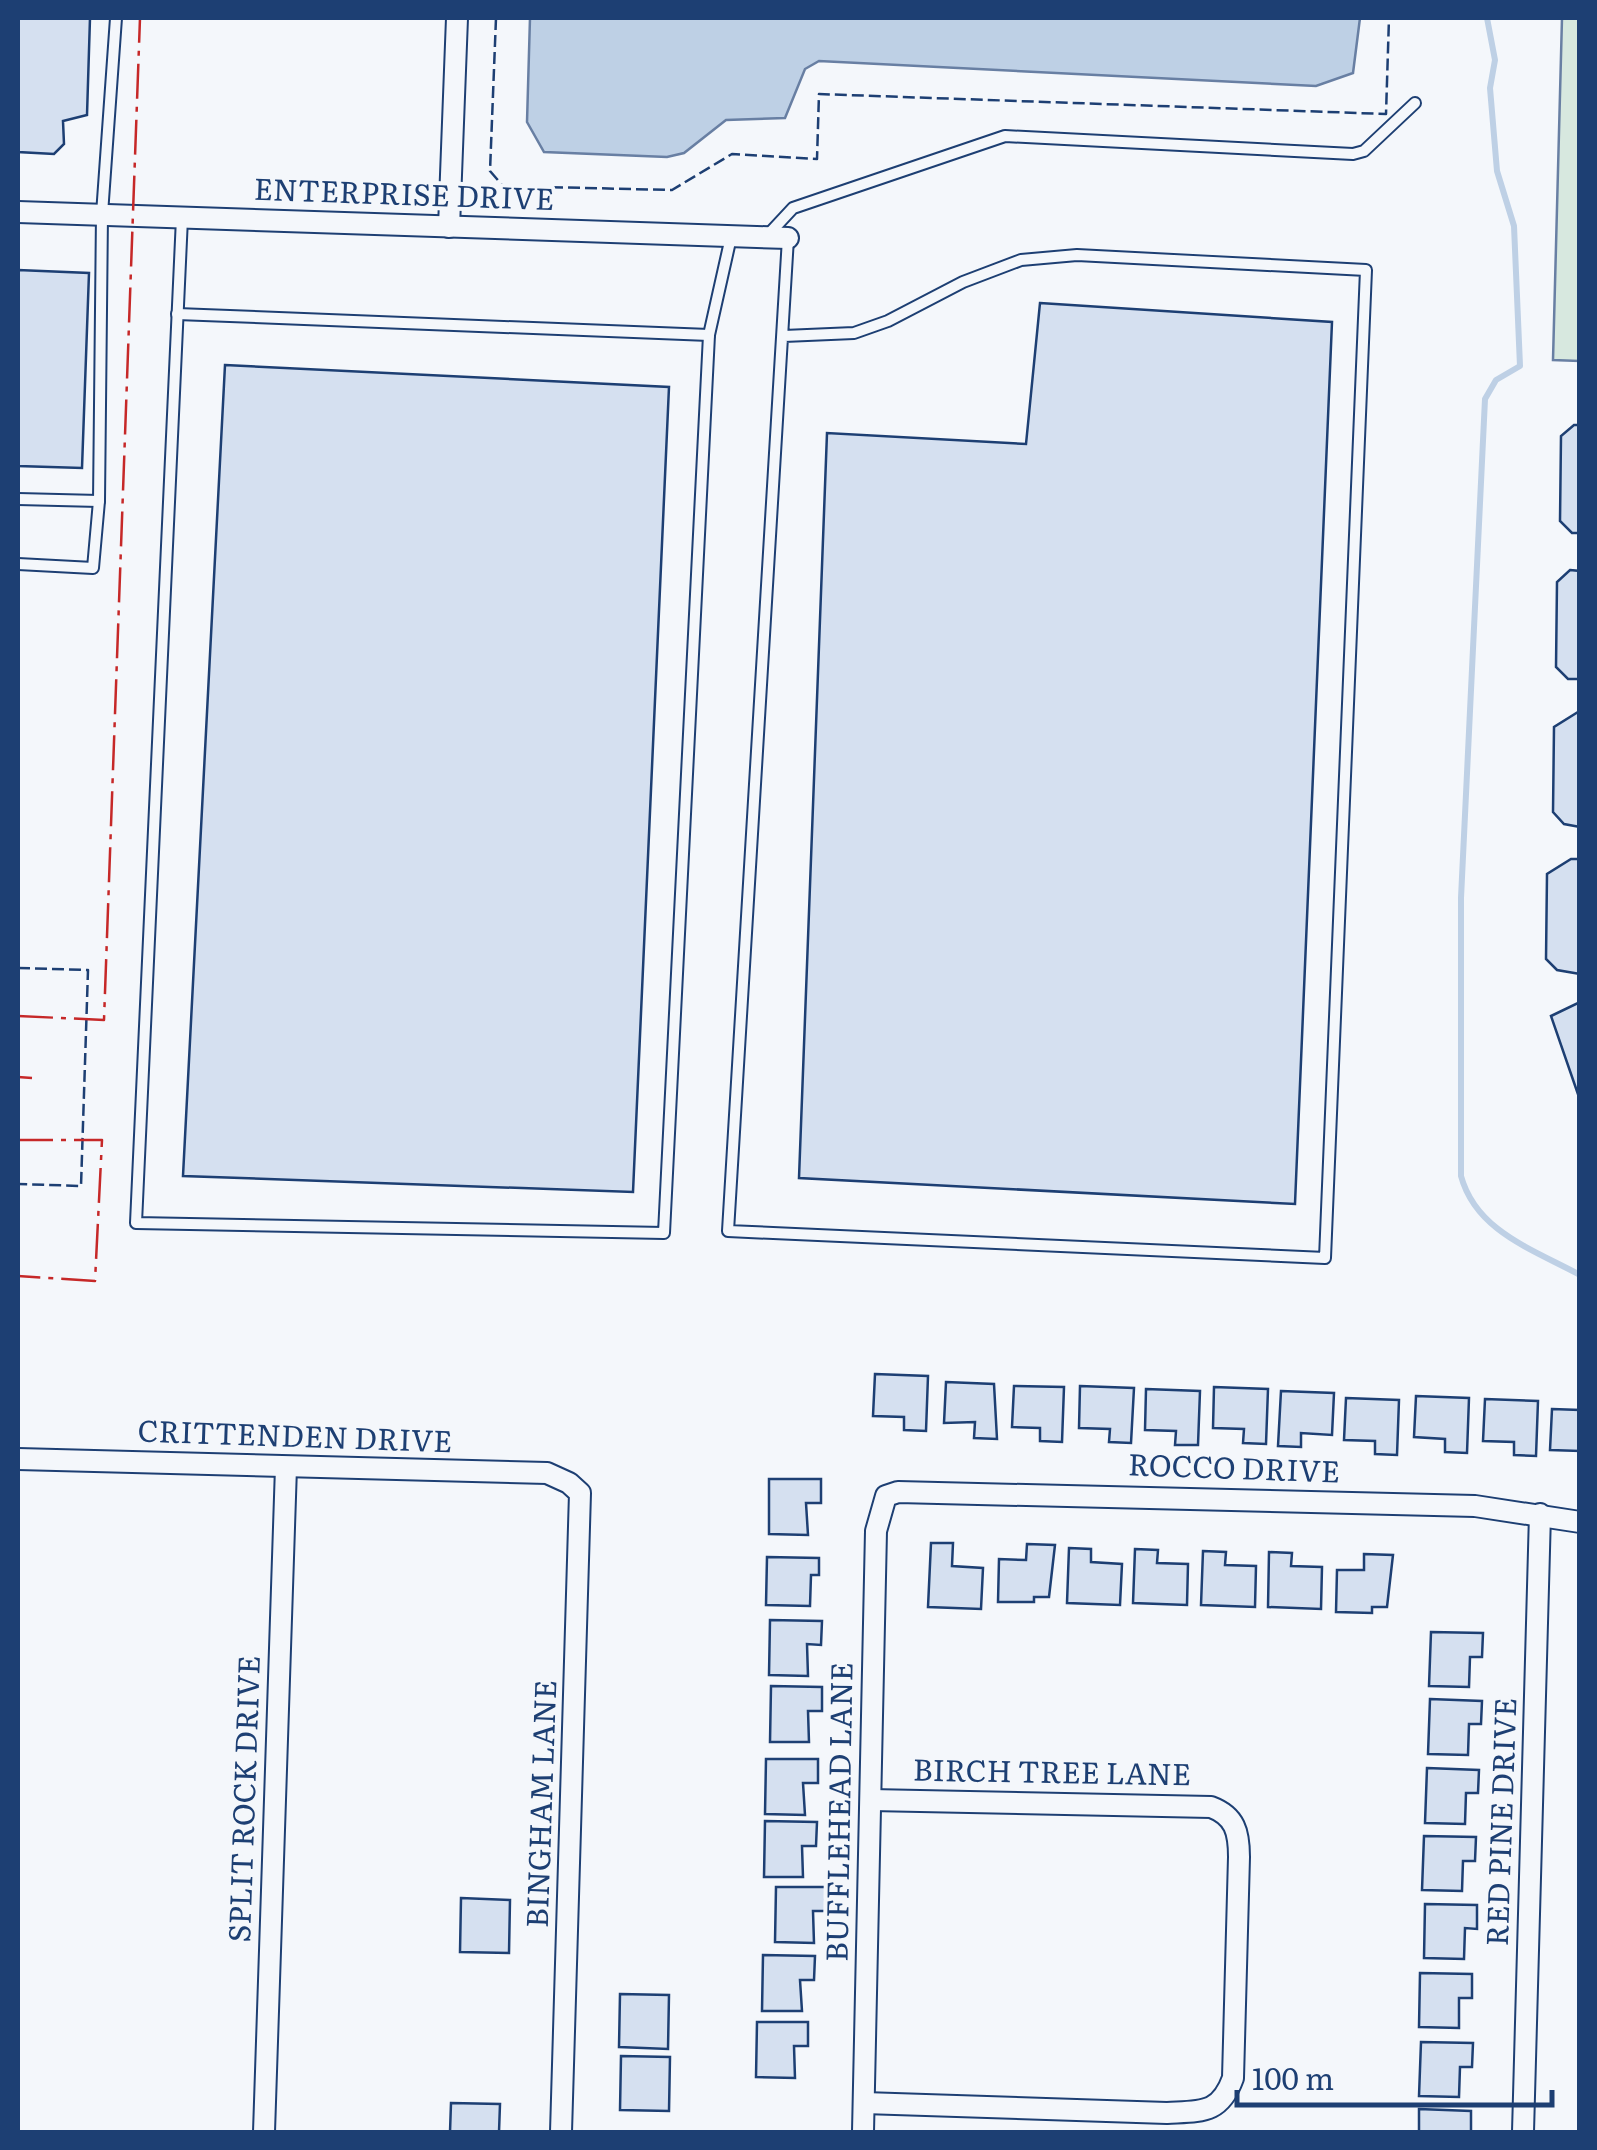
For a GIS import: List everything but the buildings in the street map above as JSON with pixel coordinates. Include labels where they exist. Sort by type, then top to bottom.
[{"type":"street","points":[[450,227],[457,18]]},
{"type":"street","name":"ENTERPRISE DRIVE","points":[[18,212],[788,238]]},
{"type":"street","name":"CRITTENDEN DRIVE","points":[[18,1459],[547,1473],[570,1482]]},
{"type":"street","name":"SPLIT ROCK DRIVE","points":[[264,2132],[286,1467]]},
{"type":"street","name":"BINGHAM LANE","points":[[560,2132],[582,1524],[580,1494],[570,1482]]},
{"type":"street","name":"ROCCO DRIVE","points":[[886,1496],[1147,1496],[1475,1506],[1580,1522]]},
{"type":"street","name":"BUFFLEHEAD LANE","points":[[863,2132],[876,1531],[886,1496]]},
{"type":"street","name":"RED PINE DRIVE","points":[[1523,2132],[1540,1514]]},
{"type":"street","name":"BIRCH TREE LANE","points":[[864,2103],[1167,2113],[1212,2108],[1223,2101],[1233,2078],[1239,1841],[1223,1812],[1194,1805],[871,1800]]},
{"type":"lane","points":[[18,564],[93,568],[100,501],[102,214],[116,18]]},
{"type":"lane","points":[[765,238],[793,208],[1006,136],[1353,154],[1364,151],[1415,103]]},
{"type":"lane","points":[[182,218],[136,1223],[664,1233],[709,335],[731,236]]},
{"type":"lane","points":[[784,336],[854,333],[888,321],[963,282],[1021,260],[1076,255],[1366,270],[1324,1258],[728,1230],[788,238]]},
{"type":"lane","points":[[177,314],[709,335]]},
{"type":"lane","points":[[18,499],[100,501]]},
{"type":"shaded area","points":[[1562,18],[1579,18],[1579,361],[1553,360]]},
{"type":"water","points":[[530,18],[1360,18],[1353,73],[1316,86],[819,61],[805,69],[785,118],[726,120],[684,153],[667,157],[544,152],[527,122]]},
{"type":"waterway","points":[[1487,18],[1495,60],[1490,88],[1497,171],[1514,226],[1520,366],[1496,380],[1485,399],[1461,898],[1461,1176],[1468,1195],[1493,1225],[1525,1247],[1580,1275]]},
{"type":"fence","points":[[496,18],[490,171],[503,186],[672,190],[732,154],[817,159],[819,94],[1386,114],[1389,18]]},
{"type":"fence","points":[[18,968],[88,970],[81,1186],[18,1184]]},
{"type":"power","points":[[18,1016],[104,1020],[140,18]]},
{"type":"power","points":[[18,1077],[32,1078]]},
{"type":"power","points":[[18,1140],[102,1140],[95,1281],[18,1276]]}]
